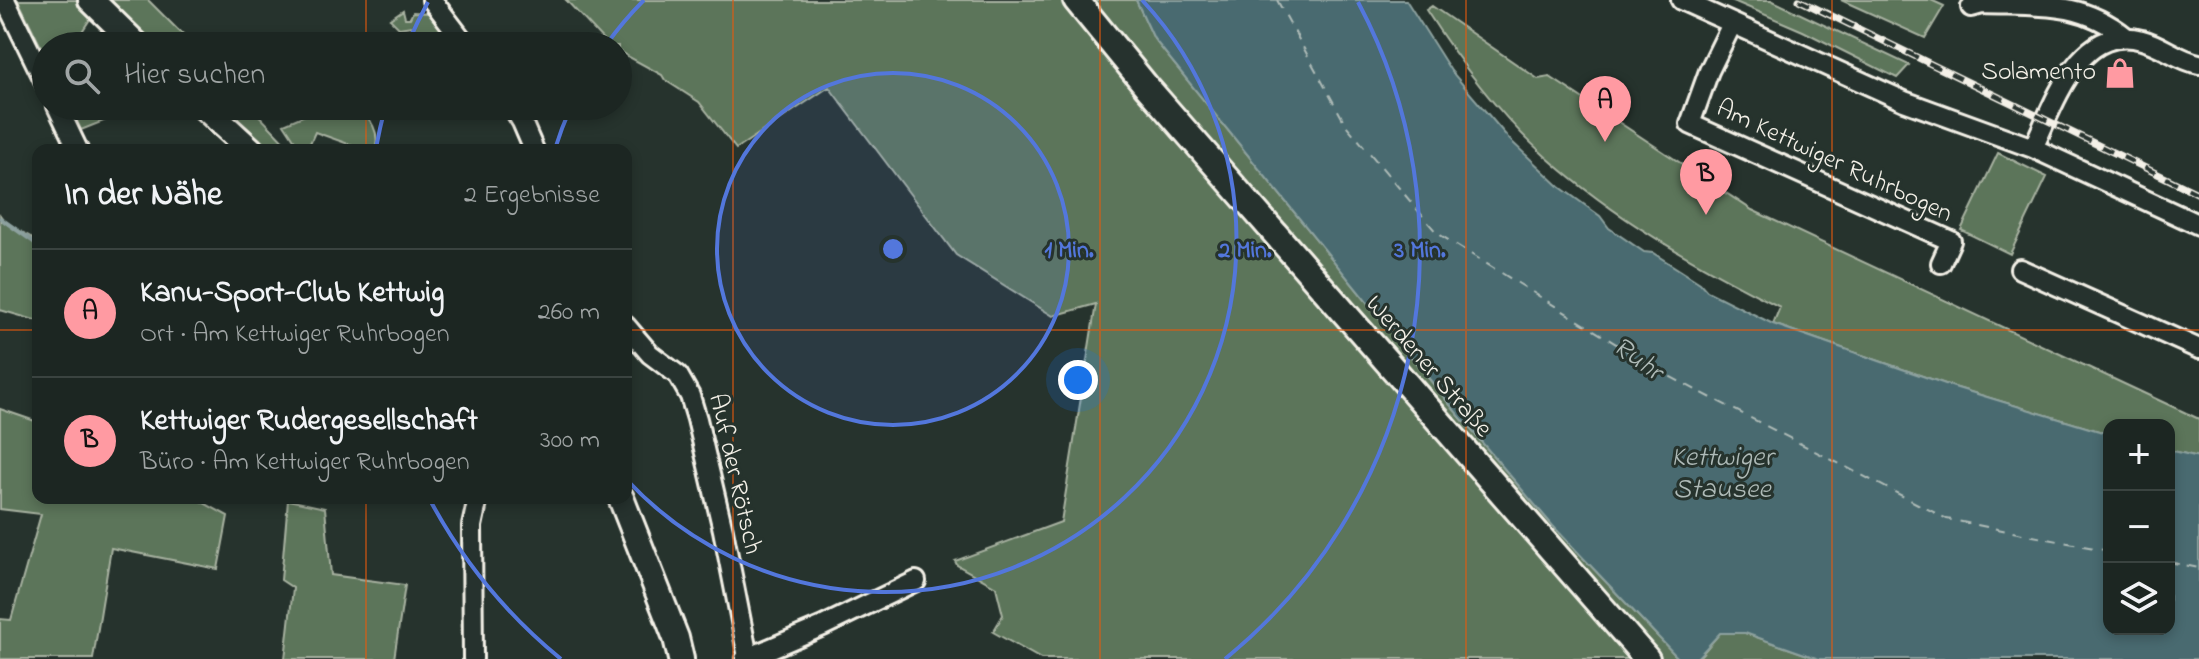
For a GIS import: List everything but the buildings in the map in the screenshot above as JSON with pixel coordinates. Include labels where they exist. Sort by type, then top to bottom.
[{"type":"main road","points":[[91,0],[124,32]]},
{"type":"main road","name":"Werdener Straße","points":[[1076,0],[1147,87],[1647,659]]},
{"type":"main road","points":[[218,120],[244,144]]},
{"type":"main road","points":[[623,504],[676,638],[681,659]]},
{"type":"street","points":[[5,0],[32,55]]},
{"type":"street","points":[[432,0],[456,32]]},
{"type":"street","points":[[1681,0],[1904,101],[2033,148],[2199,225]]},
{"type":"street","points":[[1971,7],[2043,3],[2078,9],[2111,24],[2126,37]]},
{"type":"street","name":"Am Kettwiger Ruhrbogen","points":[[1732,24],[1709,71],[1690,124],[1951,241],[1941,263]]},
{"type":"street","points":[[2033,148],[2070,74],[2082,57],[2098,45],[2126,37],[2144,40],[2199,64]]},
{"type":"street","points":[[64,120],[75,144]]},
{"type":"street","points":[[521,120],[531,144]]},
{"type":"street","points":[[2020,269],[2199,349]]},
{"type":"street","name":"Auf der Rötsch","points":[[632,333],[650,354],[678,375],[690,396],[717,504],[746,658],[823,626],[916,581]]},
{"type":"street","points":[[473,659],[472,526],[477,504]]},
{"type":"green space","points":[[18,0],[77,0],[92,16],[82,32],[34,32]]},
{"type":"green space","points":[[102,0],[148,0],[180,32],[136,32]]},
{"type":"green space","points":[[566,0],[1069,0],[1642,659],[1041,659],[993,632],[1003,615],[996,587],[955,561],[1061,522],[1096,304],[1053,316],[956,255],[829,87],[736,149],[699,102],[662,75],[632,59],[632,32],[596,32]]},
{"type":"green space","points":[[1084,0],[1136,0],[1154,39],[1456,412],[1553,526],[1679,659],[1656,659]]},
{"type":"green space","points":[[1731,0],[1771,0],[1909,65],[1897,78],[1803,31]]},
{"type":"green space","points":[[1841,0],[1931,0],[1944,6],[1925,38]]},
{"type":"green space","points":[[1432,6],[1538,79],[1550,77],[1752,210],[2199,419],[2199,457],[2175,451],[2175,419],[2103,419],[2103,432],[1954,387],[1773,324],[1780,307],[1718,275],[1628,220],[1545,156],[1496,105],[1426,10]]},
{"type":"green space","points":[[403,10],[405,18],[410,18],[413,12],[429,13],[443,32],[416,32],[411,26],[399,28],[390,19]]},
{"type":"green space","points":[[76,120],[106,120],[81,130]]},
{"type":"green space","points":[[231,120],[263,120],[286,144],[257,144]]},
{"type":"green space","points":[[293,120],[369,120],[377,137],[376,144],[348,144],[315,132],[310,144],[297,144],[284,124]]},
{"type":"green space","points":[[1998,153],[2047,177],[2010,254],[1961,230]]},
{"type":"green space","points":[[0,215],[7,224],[32,238],[32,319],[0,310]]},
{"type":"green space","points":[[0,409],[32,420],[32,504],[206,504],[228,516],[218,569],[111,548],[93,659],[0,659],[0,619],[11,620],[41,514],[0,509]]},
{"type":"green space","points":[[288,504],[325,508],[331,575],[405,585],[394,659],[285,659],[293,588],[281,580]]},
{"type":"green space","points":[[1720,633],[1745,633],[1819,659],[1684,659],[1700,656]]},
{"type":"water","name":"Kettwiger Stausee","points":[[1136,0],[1406,0],[1451,71],[1510,140],[1560,187],[1600,216],[1609,228],[1644,252],[1653,253],[1700,283],[1707,291],[1773,324],[1954,387],[2103,432],[2103,635],[2175,635],[2175,451],[2199,457],[2199,659],[1819,659],[1745,633],[1720,633],[1697,658],[1679,659],[1553,526],[1456,412],[1154,39]]},
{"type":"waterway","points":[[0,218],[32,241]]},
{"type":"ferry route","points":[[1277,0],[1346,125],[1437,233],[1663,373],[1947,519],[2103,550]]},
{"type":"ferry route","points":[[2174,563],[2199,568]]},
{"type":"railway","points":[[1799,0],[2199,194]]},
{"type":"place","name":"Solamento","points":[[2120,73]]},
{"type":"place","name":"Kanu-Sport-Club Kettwig","points":[[1605,142]]},
{"type":"place","name":"Kettwiger Rudergesellschaft","points":[[1706,215]]},
{"type":"water label","name":"Ruhr","points":[[1637,360]]}]
